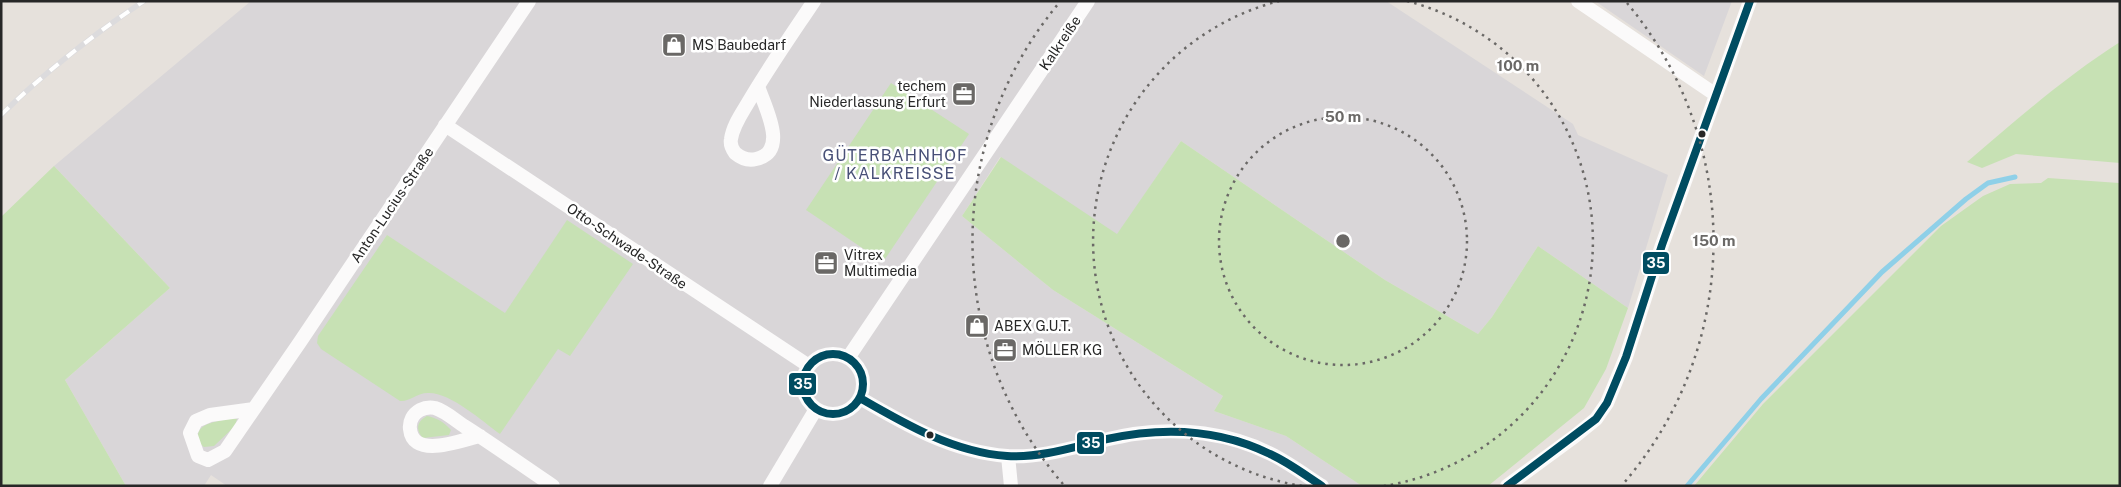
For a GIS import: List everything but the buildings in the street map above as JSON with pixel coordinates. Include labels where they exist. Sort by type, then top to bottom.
[{"type":"street","name":"Anton-Lucius-Straße","points":[[254,409],[210,415],[196,421],[190,433],[198,456],[208,460],[225,451],[254,409],[529,1]]},
{"type":"street","points":[[758,86],[772,122],[773,136],[769,152],[758,159],[749,160],[740,157],[733,151],[730,141],[733,129],[758,86],[814,1]]},
{"type":"street","name":"Kalkreiße","points":[[848,358],[1088,1]]},
{"type":"street","points":[[1578,1],[1716,96]]},
{"type":"street","points":[[1507,486],[1596,419],[1607,403],[1626,357],[1662,245],[1750,1]]},
{"type":"street","name":"Otto-Schwade-Straße","points":[[445,125],[808,366]]},
{"type":"street","points":[[831,354],[848,358],[860,371],[863,380],[860,398],[854,406],[845,412],[835,415],[825,414],[816,410],[804,394],[804,374],[808,366],[815,360],[831,354]]},
{"type":"street","points":[[860,398],[915,429],[939,440],[1008,456],[1049,452],[1134,434],[1179,431],[1225,437],[1270,454],[1322,486]]},
{"type":"street","points":[[770,486],[816,410]]},
{"type":"street","points":[[480,436],[553,486]]},
{"type":"street","points":[[1008,456],[1011,486]]},
{"type":"shaded area","points":[[251,1],[1386,1],[1573,124],[1578,135],[1668,175],[1628,308],[1538,246],[1492,317],[1478,334],[1385,280],[1181,141],[1117,235],[1000,157],[962,216],[1053,290],[1223,396],[1214,411],[1286,436],[1362,486],[227,486],[211,475],[204,486],[126,486],[65,380],[170,288],[54,166]]},
{"type":"shaded area","points":[[1595,1],[1732,1],[1704,76]]},
{"type":"green space","points":[[2120,42],[2120,163],[2016,154],[1982,168],[1967,162],[2060,84]]},
{"type":"green space","points":[[891,83],[969,134],[883,262],[806,210]]},
{"type":"green space","points":[[1181,141],[1385,280],[1478,334],[1492,317],[1538,246],[1628,308],[1606,369],[1584,408],[1488,486],[1362,486],[1286,436],[1214,411],[1223,396],[1053,290],[962,216],[1001,157],[1117,234]]},
{"type":"green space","points":[[54,166],[170,288],[65,380],[126,486],[1,486],[1,217]]},
{"type":"green space","points":[[2048,178],[2119,183],[2120,178],[2120,486],[1694,486],[1763,404],[1941,226],[1983,196],[2010,184],[2041,183]]},
{"type":"green space","points":[[567,220],[633,264],[570,356],[558,349],[500,434],[466,409],[438,394],[425,393],[400,401],[321,349],[317,343],[318,336],[387,235],[505,313]]},
{"type":"green space","points":[[427,416],[437,419],[446,425],[451,430],[449,435],[423,438],[420,435],[418,426],[421,420]]},
{"type":"green space","points":[[233,418],[237,419],[235,426],[214,446],[204,447],[199,443],[199,431],[203,427],[214,422]]},
{"type":"waterway","points":[[1687,486],[1761,399],[1882,272],[1966,199],[1988,183],[2015,177]]},
{"type":"railway","points":[[1,115],[34,84],[70,55],[144,1]]},
{"type":"transit line","name":"35","points":[[1507,486],[1596,419],[1607,403],[1626,357],[1662,245],[1750,1]]},
{"type":"transit line","name":"35","points":[[827,354],[839,354],[850,359],[858,367],[863,378],[863,384],[861,396],[850,409],[839,414],[827,414],[816,409],[808,401],[803,390],[803,378],[808,367],[816,359],[827,354]]},
{"type":"transit line","name":"35","points":[[860,398],[930,435],[949,443],[987,453],[1007,456],[1032,455],[1128,435],[1148,433],[1169,432],[1211,435],[1231,439],[1270,454],[1322,486]]},
{"type":"place","name":"MS Baubedarf","points":[[674,45]]},
{"type":"place","name":"techem Niederlassung Erfurt","points":[[964,94]]},
{"type":"place","name":"Vitrex Multimedia","points":[[826,263]]},
{"type":"place","name":"ABEX G.U.T.","points":[[977,326]]},
{"type":"place","name":"MÖLLER KG","points":[[1005,350]]},
{"type":"district","name":"GÜTERBAHNHOF / KALKREISSE","points":[[895,164]]}]
